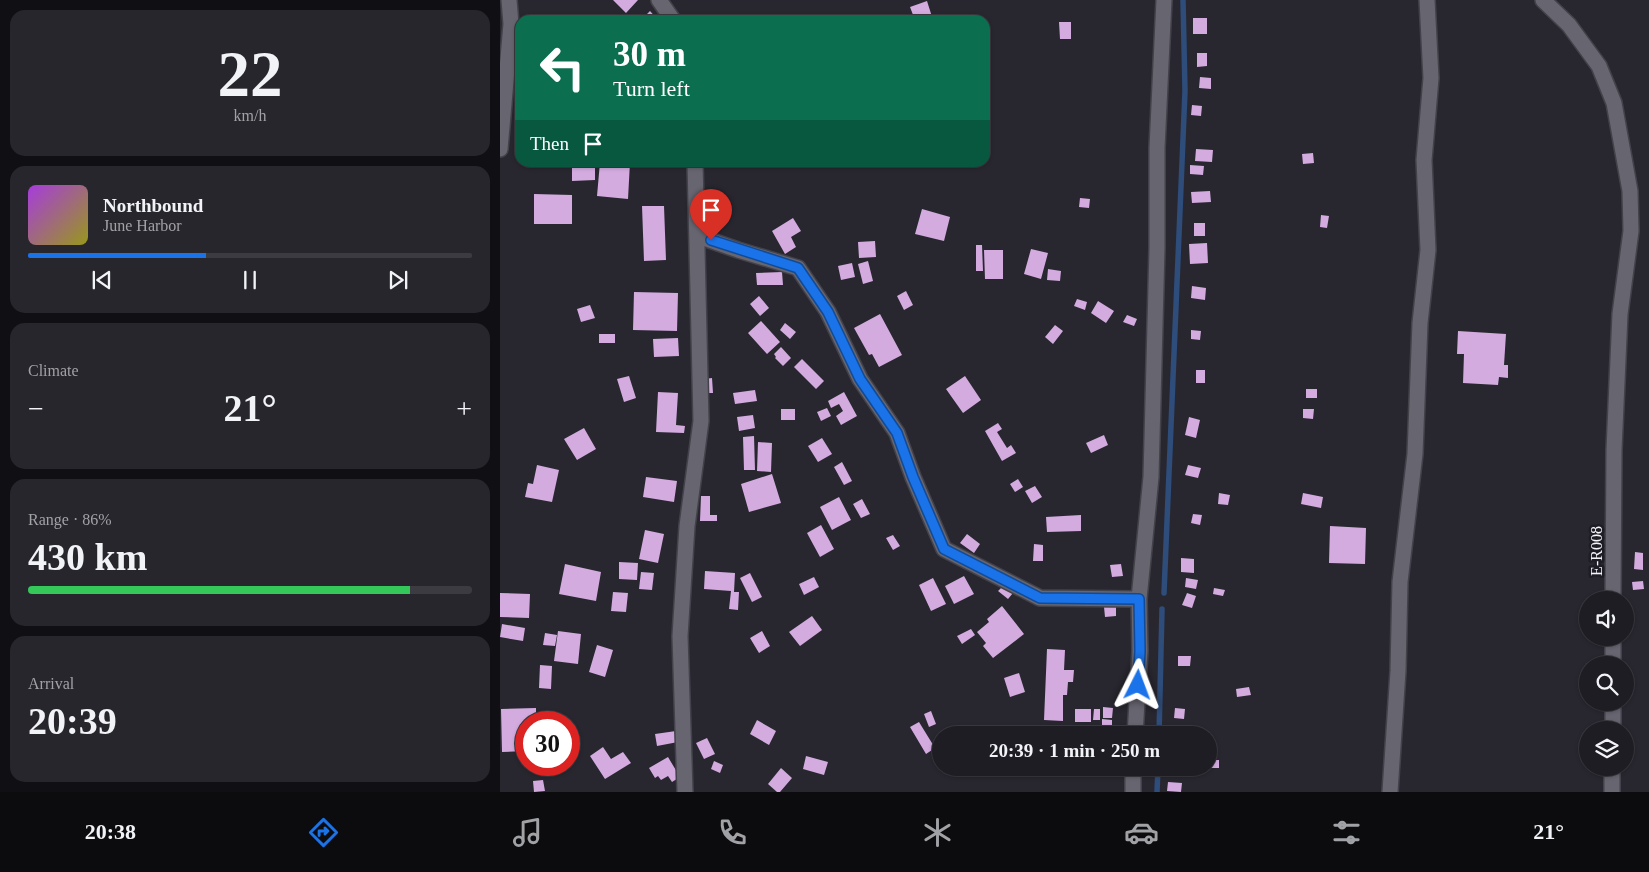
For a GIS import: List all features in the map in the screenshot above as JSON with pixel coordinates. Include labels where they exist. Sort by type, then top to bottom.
[{"type":"street","points":[[500,149],[511,24],[509,0]]},
{"type":"street","points":[[659,0],[670,15]]},
{"type":"street","points":[[1136,726],[1140,651],[1139,599],[1151,477],[1157,248],[1157,148],[1164,0]]},
{"type":"street","points":[[1390,792],[1398,671],[1400,582],[1415,454],[1420,323],[1428,250],[1424,160],[1431,78],[1427,0]]},
{"type":"street","name":"E-R008","points":[[1543,0],[1569,25],[1599,66],[1614,103],[1630,190],[1631,231],[1620,314],[1614,450],[1613,591]]},
{"type":"street","points":[[685,792],[680,636],[687,526],[701,421],[695,167]]},
{"type":"street","points":[[698,236],[798,268],[828,312],[860,379],[897,433],[913,477],[944,549],[1040,598],[1139,599]]},
{"type":"street","points":[[1133,776],[1134,792]]},
{"type":"street","points":[[1612,776],[1612,792]]},
{"type":"building","points":[[613,0],[638,0],[626,13]]},
{"type":"building","points":[[927,1],[931,15],[913,15],[910,7]]},
{"type":"building","points":[[1193,18],[1207,18],[1207,34],[1193,34]]},
{"type":"building","points":[[1059,22],[1071,22],[1071,39],[1060,39]]},
{"type":"building","points":[[1197,53],[1207,53],[1207,66],[1197,67]]},
{"type":"building","points":[[1200,77],[1211,78],[1211,89],[1199,88]]},
{"type":"building","points":[[1192,105],[1202,106],[1201,116],[1191,115]]},
{"type":"building","points":[[1196,149],[1213,150],[1212,162],[1195,161]]},
{"type":"building","points":[[1313,153],[1314,163],[1303,164],[1302,154]]},
{"type":"building","points":[[1190,165],[1204,166],[1203,175],[1190,174]]},
{"type":"building","points":[[572,167],[595,167],[595,180],[572,181]]},
{"type":"building","points":[[600,167],[630,167],[628,199],[597,196]]},
{"type":"building","points":[[1210,191],[1211,202],[1192,203],[1191,192]]},
{"type":"building","points":[[534,194],[572,195],[572,224],[534,224]]},
{"type":"building","points":[[1080,198],[1090,199],[1089,208],[1079,207]]},
{"type":"building","points":[[642,206],[664,206],[666,260],[644,261]]},
{"type":"building","points":[[922,209],[950,217],[944,241],[915,234]]},
{"type":"building","points":[[1321,215],[1329,216],[1327,228],[1320,227]]},
{"type":"building","points":[[793,218],[801,231],[791,237],[796,247],[785,254],[772,231]]},
{"type":"building","points":[[1194,223],[1205,223],[1205,236],[1194,236]]},
{"type":"building","points":[[875,241],[876,257],[859,258],[858,242]]},
{"type":"building","points":[[1207,243],[1208,263],[1190,264],[1189,244]]},
{"type":"building","points":[[976,245],[982,245],[983,271],[976,271]]},
{"type":"building","points":[[1031,249],[1048,253],[1041,279],[1024,274]]},
{"type":"building","points":[[984,250],[1003,250],[1003,279],[985,279]]},
{"type":"building","points":[[868,261],[873,281],[863,284],[858,264]]},
{"type":"building","points":[[852,263],[855,277],[841,280],[838,266]]},
{"type":"building","points":[[1048,269],[1061,271],[1060,281],[1047,280]]},
{"type":"building","points":[[782,272],[783,285],[757,285],[756,273]]},
{"type":"building","points":[[1192,286],[1206,288],[1205,300],[1191,298]]},
{"type":"building","points":[[906,291],[913,305],[904,310],[897,296]]},
{"type":"building","points":[[634,292],[678,293],[677,331],[633,330]]},
{"type":"building","points":[[759,296],[769,308],[760,316],[750,304]]},
{"type":"building","points":[[1077,299],[1087,302],[1085,310],[1074,306]]},
{"type":"building","points":[[1098,301],[1114,311],[1106,323],[1091,313]]},
{"type":"building","points":[[590,305],[595,318],[581,322],[577,309]]},
{"type":"building","points":[[880,314],[902,355],[879,367],[872,354],[869,355],[854,328]]},
{"type":"building","points":[[1127,315],[1137,319],[1134,326],[1123,322]]},
{"type":"building","points":[[761,321],[780,342],[767,354],[748,333]]},
{"type":"building","points":[[785,323],[796,332],[790,339],[780,330]]},
{"type":"building","points":[[1055,325],[1063,331],[1053,344],[1045,337]]},
{"type":"building","points":[[1191,330],[1201,331],[1200,340],[1191,339]]},
{"type":"building","points":[[1458,331],[1506,334],[1504,365],[1508,365],[1508,378],[1499,377],[1498,385],[1463,383],[1464,354],[1457,354]]},
{"type":"building","points":[[599,334],[615,334],[615,343],[599,343]]},
{"type":"building","points":[[678,338],[679,356],[654,357],[653,339]]},
{"type":"building","points":[[781,347],[791,358],[783,366],[775,358],[774,354]]},
{"type":"building","points":[[802,359],[824,381],[816,389],[794,367]]},
{"type":"building","points":[[1196,370],[1205,370],[1205,383],[1196,383]]},
{"type":"building","points":[[629,376],[636,398],[624,402],[617,379]]},
{"type":"building","points":[[965,376],[981,400],[963,413],[946,389]]},
{"type":"building","points":[[712,378],[713,393],[705,393],[704,379]]},
{"type":"building","points":[[1306,389],[1317,389],[1317,398],[1306,398]]},
{"type":"building","points":[[755,390],[757,401],[735,404],[733,393]]},
{"type":"building","points":[[658,392],[678,393],[676,425],[685,426],[684,433],[656,432]]},
{"type":"building","points":[[844,392],[857,416],[841,425],[836,416],[843,411],[839,404],[831,408],[828,401]]},
{"type":"building","points":[[827,408],[831,416],[821,421],[817,412]]},
{"type":"building","points":[[781,409],[795,409],[795,420],[781,420]]},
{"type":"building","points":[[1303,409],[1314,409],[1313,419],[1303,418]]},
{"type":"building","points":[[753,415],[755,428],[739,431],[737,417]]},
{"type":"building","points":[[1189,417],[1200,420],[1196,438],[1185,435]]},
{"type":"building","points":[[998,423],[1002,429],[997,432],[1007,448],[1011,445],[1016,453],[1002,461],[985,431]]},
{"type":"building","points":[[584,428],[596,449],[577,460],[564,439]]},
{"type":"building","points":[[1104,435],[1108,445],[1091,453],[1086,443]]},
{"type":"building","points":[[754,436],[755,470],[744,470],[743,437]]},
{"type":"building","points":[[822,438],[832,454],[818,462],[808,446]]},
{"type":"building","points":[[758,442],[772,443],[771,472],[757,471]]},
{"type":"building","points":[[842,462],[852,481],[844,485],[834,467]]},
{"type":"building","points":[[537,465],[559,470],[552,502],[525,497],[528,483],[533,484]]},
{"type":"building","points":[[1188,465],[1201,468],[1198,478],[1185,475]]},
{"type":"building","points":[[772,474],[781,503],[749,512],[741,484]]},
{"type":"building","points":[[646,477],[677,481],[674,502],[643,497]]},
{"type":"building","points":[[1018,479],[1023,487],[1015,492],[1010,484]]},
{"type":"building","points":[[1035,486],[1042,497],[1032,503],[1025,491]]},
{"type":"building","points":[[1219,493],[1230,495],[1228,505],[1218,504]]},
{"type":"building","points":[[1303,493],[1323,497],[1321,508],[1301,504]]},
{"type":"building","points":[[701,496],[710,496],[710,515],[717,515],[717,521],[700,521]]},
{"type":"building","points":[[839,497],[851,520],[832,530],[820,507]]},
{"type":"building","points":[[862,499],[870,514],[861,518],[853,504]]},
{"type":"building","points":[[1193,514],[1202,515],[1200,525],[1191,523]]},
{"type":"building","points":[[1081,515],[1081,531],[1047,532],[1046,517]]},
{"type":"building","points":[[821,525],[834,549],[820,557],[807,533]]},
{"type":"building","points":[[1330,526],[1366,528],[1365,564],[1329,563]]},
{"type":"building","points":[[645,530],[664,534],[658,563],[639,559]]},
{"type":"building","points":[[967,534],[980,544],[974,553],[960,543]]},
{"type":"building","points":[[893,535],[900,546],[893,550],[886,538]]},
{"type":"building","points":[[1034,544],[1043,545],[1043,561],[1033,561]]},
{"type":"building","points":[[1635,552],[1643,553],[1643,570],[1634,569]]},
{"type":"building","points":[[1181,558],[1194,559],[1194,573],[1181,572]]},
{"type":"building","points":[[619,562],[638,563],[637,580],[619,579]]},
{"type":"building","points":[[565,564],[601,572],[596,601],[559,594]]},
{"type":"building","points":[[1121,564],[1123,576],[1112,577],[1110,565]]},
{"type":"building","points":[[705,571],[735,573],[734,592],[739,592],[738,610],[729,609],[731,591],[704,589]]},
{"type":"building","points":[[641,572],[654,573],[652,590],[639,589]]},
{"type":"building","points":[[750,573],[762,597],[752,602],[740,578]]},
{"type":"building","points":[[964,576],[974,594],[954,604],[945,586]]},
{"type":"building","points":[[814,577],[819,587],[804,595],[799,584]]},
{"type":"building","points":[[933,578],[946,604],[931,611],[919,585]]},
{"type":"building","points":[[1186,578],[1198,580],[1196,589],[1185,587]]},
{"type":"building","points":[[1643,581],[1644,589],[1633,590],[1632,582]]},
{"type":"building","points":[[1004,585],[1013,593],[1008,599],[998,591]]},
{"type":"building","points":[[1214,588],[1225,590],[1223,596],[1213,594]]},
{"type":"building","points":[[613,592],[628,593],[626,612],[611,611]]},
{"type":"building","points":[[500,593],[530,594],[529,618],[500,617]]},
{"type":"building","points":[[1187,593],[1196,596],[1192,608],[1182,605]]},
{"type":"building","points":[[1002,606],[1024,634],[993,658],[983,646],[986,643],[977,632],[989,622],[987,619]]},
{"type":"building","points":[[1116,606],[1116,616],[1105,617],[1104,607]]},
{"type":"building","points":[[812,616],[822,630],[800,646],[789,632]]},
{"type":"building","points":[[502,624],[525,628],[523,641],[500,637]]},
{"type":"building","points":[[971,629],[975,635],[962,644],[957,636]]},
{"type":"building","points":[[558,631],[581,634],[578,664],[554,661]]},
{"type":"building","points":[[762,631],[770,646],[759,653],[750,638]]},
{"type":"building","points":[[545,633],[557,635],[555,646],[543,645]]},
{"type":"building","points":[[597,645],[613,650],[605,677],[589,672]]},
{"type":"building","points":[[1047,649],[1065,650],[1064,670],[1074,670],[1073,682],[1068,682],[1067,695],[1063,695],[1063,721],[1044,720]]},
{"type":"building","points":[[1178,656],[1191,656],[1190,666],[1178,666]]},
{"type":"building","points":[[540,665],[552,666],[551,689],[539,688]]},
{"type":"building","points":[[1019,673],[1025,692],[1010,697],[1004,678]]},
{"type":"building","points":[[1249,687],[1251,695],[1237,697],[1236,689]]},
{"type":"building","points":[[1103,707],[1113,708],[1112,718],[1103,718]]},
{"type":"building","points":[[536,708],[536,711],[515,711],[515,751],[502,752],[501,709]]},
{"type":"building","points":[[1175,708],[1185,709],[1184,719],[1174,718]]},
{"type":"building","points":[[1075,709],[1091,709],[1091,722],[1075,722]]},
{"type":"building","points":[[1094,709],[1100,709],[1100,720],[1093,720]]},
{"type":"building","points":[[931,711],[936,724],[929,727],[924,714]]},
{"type":"building","points":[[1102,719],[1112,720],[1112,726],[1102,726]]},
{"type":"building","points":[[757,720],[776,731],[769,745],[750,734]]},
{"type":"building","points":[[919,722],[932,743],[932,750],[926,754],[910,727]]},
{"type":"building","points":[[676,731],[678,742],[657,746],[655,734]]},
{"type":"building","points":[[707,738],[715,754],[704,759],[696,743]]},
{"type":"building","points":[[603,747],[611,759],[623,752],[631,763],[605,779],[590,756]]},
{"type":"building","points":[[806,756],[828,762],[824,775],[803,769]]},
{"type":"building","points":[[668,757],[680,777],[672,782],[668,776],[661,780],[658,776],[655,778],[649,768]]},
{"type":"building","points":[[1217,760],[1219,760],[1219,768],[1217,768]]},
{"type":"building","points":[[714,761],[723,765],[720,773],[711,769]]},
{"type":"building","points":[[781,768],[792,778],[780,792],[777,792],[768,784]]},
{"type":"building","points":[[543,780],[545,791],[534,792],[533,781]]},
{"type":"building","points":[[1168,782],[1182,783],[1181,792],[1167,791]]},
{"type":"waterway","points":[[1164,593],[1185,91],[1183,0]]},
{"type":"waterway","points":[[1159,726],[1162,609]]},
{"type":"waterway","points":[[1157,792],[1158,776]]},
{"type":"route","points":[[711,240],[798,268],[828,312],[860,379],[897,433],[913,477],[944,549],[1040,598],[1139,599],[1140,651],[1138,685]]}]
